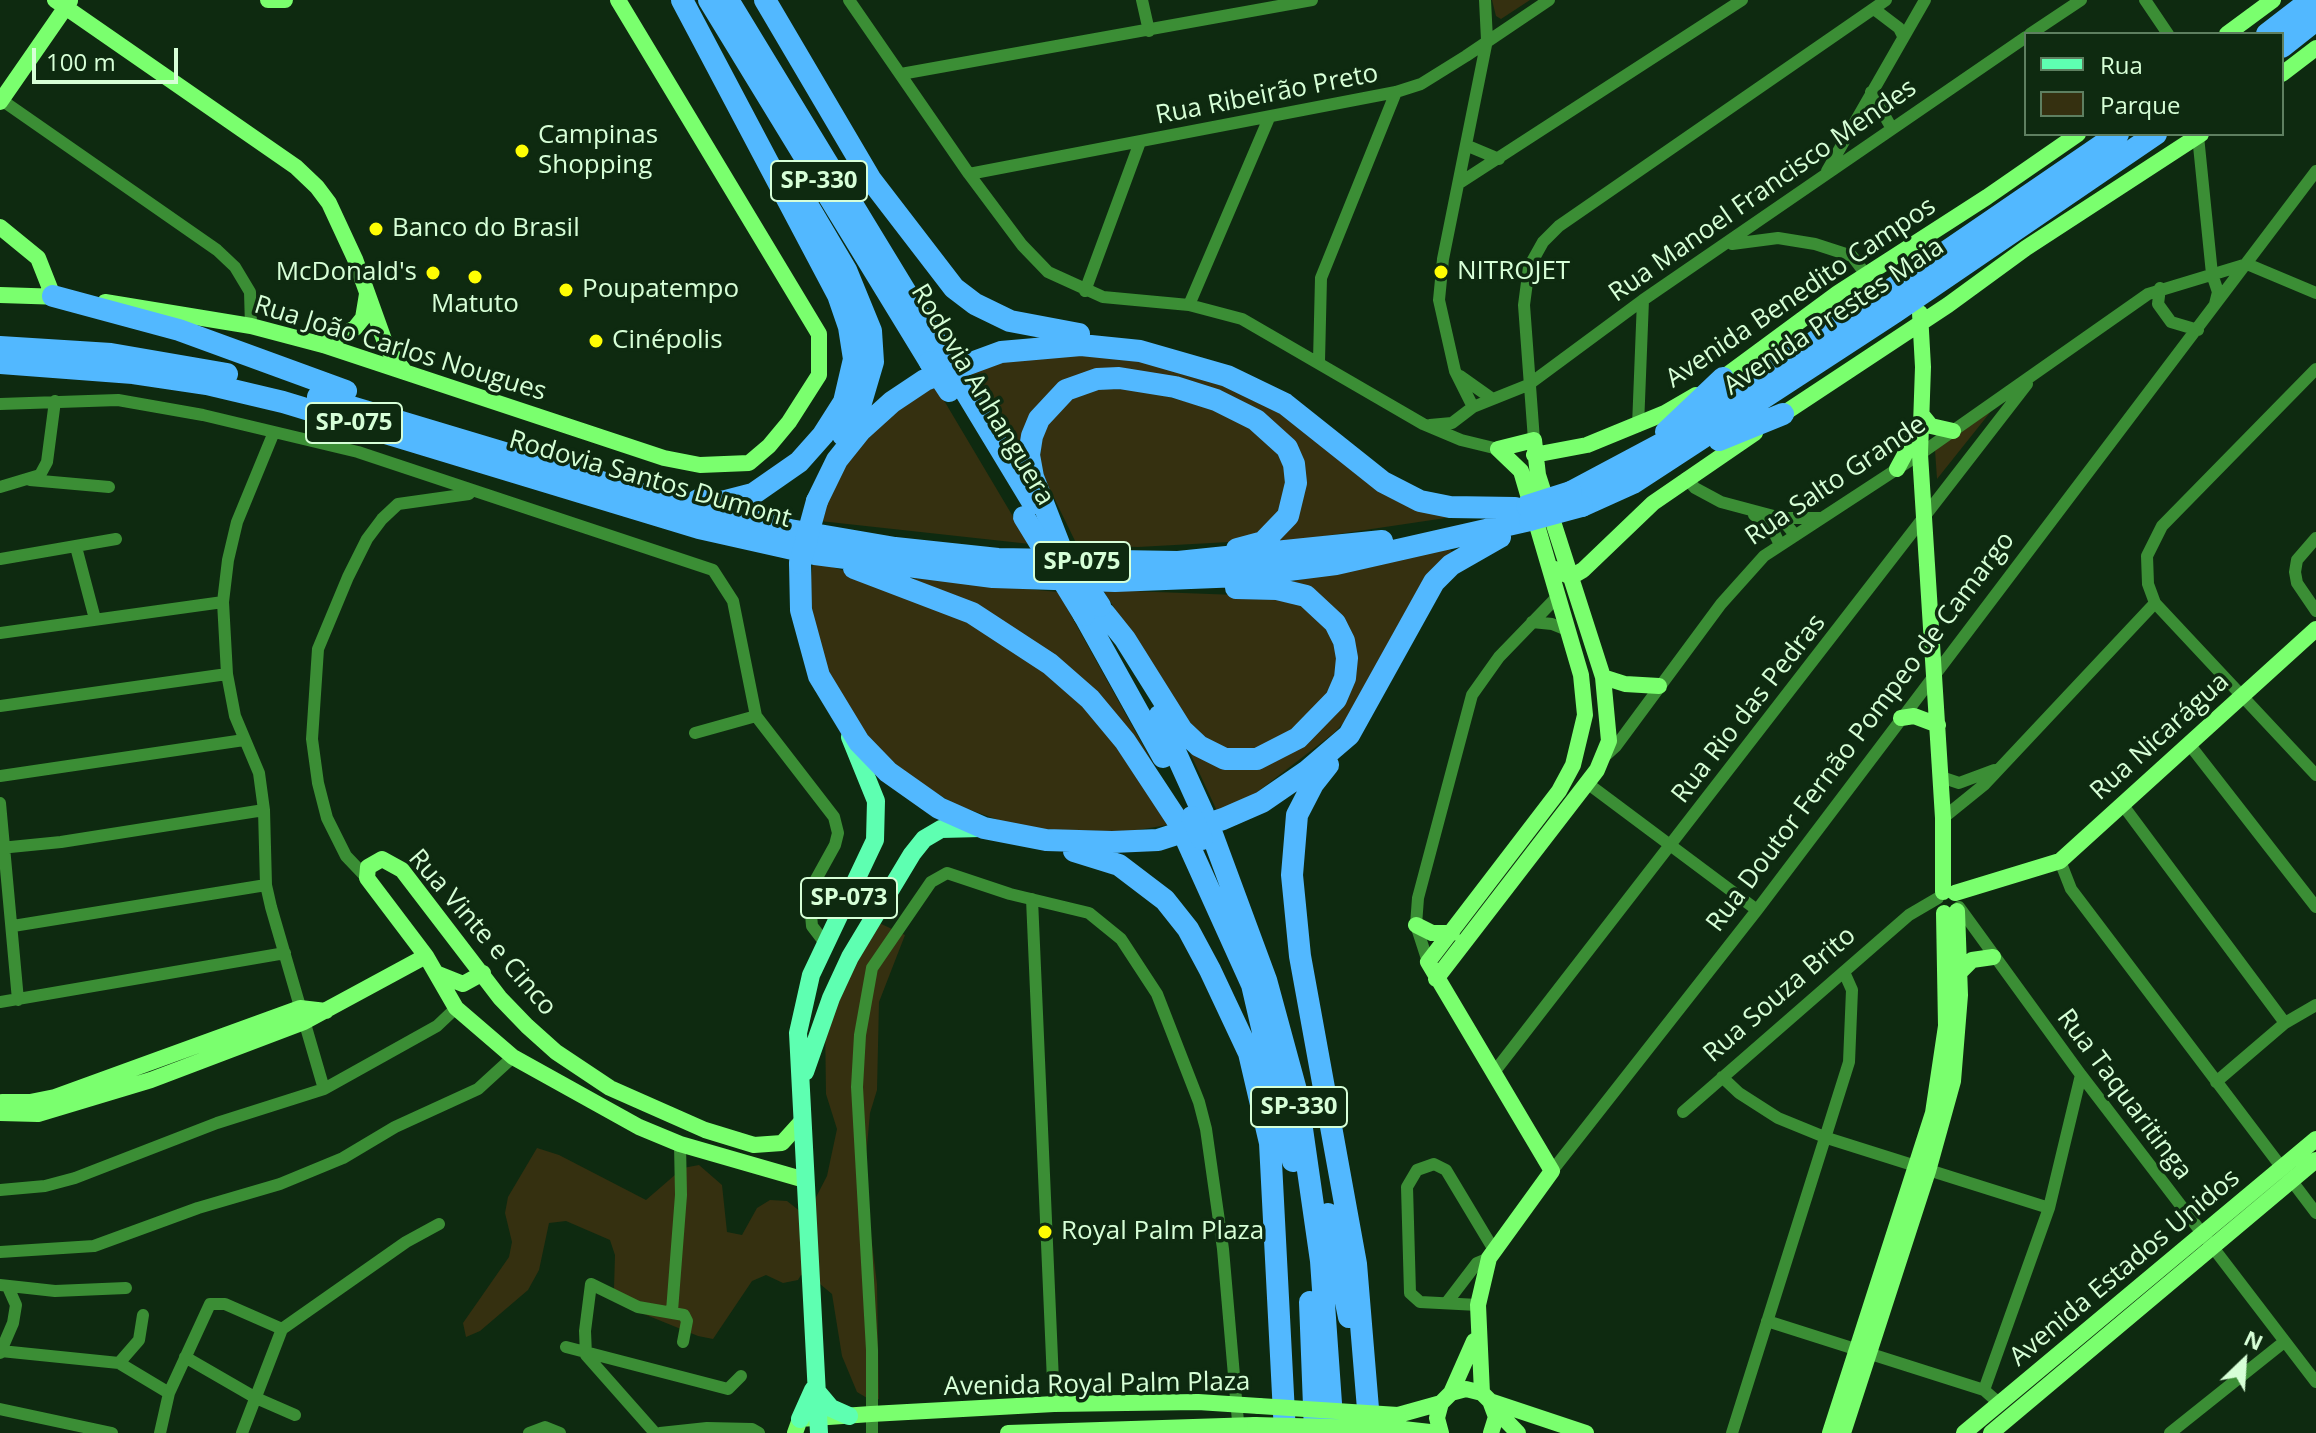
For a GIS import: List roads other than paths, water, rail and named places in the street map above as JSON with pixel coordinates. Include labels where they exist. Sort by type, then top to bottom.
[{"type":"highway","points":[[638,493],[722,502],[753,494],[769,486],[799,462],[823,435],[844,402],[853,370],[851,335],[838,295],[682,0]]},
{"type":"highway","name":"Rodovia Anhanguera","points":[[709,0],[955,388],[1061,547],[1096,612],[1124,683],[1196,827],[1266,980],[1297,1094],[1321,1261],[1333,1433]]},
{"type":"highway","name":"Rodovia Anhanguera","points":[[728,0],[869,228],[937,358]]},
{"type":"highway","points":[[752,0],[869,228]]},
{"type":"highway","points":[[765,0],[871,180],[954,288],[975,304],[1010,321],[1154,346],[1212,362],[1243,376],[1285,404],[1394,489],[1420,501],[1450,507],[1523,514]]},
{"type":"highway","points":[[2270,32],[2311,0]]},
{"type":"highway","points":[[2284,45],[2316,20]]},
{"type":"highway","points":[[710,51],[846,270],[871,331],[873,362],[860,406],[817,478],[812,503],[805,567],[812,657],[839,712],[859,742],[904,786],[954,816],[984,828],[1105,859],[1136,874],[1188,929],[1238,1027],[1257,1079],[1270,1143],[1285,1433]]},
{"type":"highway","name":"Avenida Prestes Maia","points":[[1626,475],[1678,435],[2115,136]]},
{"type":"highway","name":"Avenida Prestes Maia","points":[[1523,514],[1576,499],[1626,475],[1919,295],[2153,136]]},
{"type":"highway","points":[[53,296],[179,330],[493,447]]},
{"type":"highway","points":[[812,503],[848,445],[892,402],[925,380],[1001,352],[1081,345],[1140,351],[1227,376],[1285,404]]},
{"type":"highway","name":"Rodovia Santos Dumont","points":[[0,347],[111,354],[200,368],[285,387],[638,493],[790,530],[895,548],[998,559],[1226,559],[1374,543],[1523,514]]},
{"type":"highway","name":"Rodovia Santos Dumont","points":[[0,363],[147,375],[283,402],[699,528],[805,567],[1115,581],[1241,576],[1336,564],[1523,514]]},
{"type":"highway","points":[[1061,547],[1041,501],[1029,455],[1039,419],[1066,390],[1097,379],[1119,378],[1175,387],[1237,410],[1276,435],[1294,464],[1296,483],[1288,516],[1276,531],[1263,542],[1245,547],[1133,561]]},
{"type":"highway","points":[[1626,475],[1723,378]]},
{"type":"highway","name":"Rodovia Anhanguera","points":[[955,388],[1024,517],[1096,612]]},
{"type":"highway","points":[[1626,475],[1688,454],[1783,414]]},
{"type":"highway","points":[[1367,1433],[1356,1264],[1300,956],[1292,875],[1293,830],[1303,802],[1349,735],[1434,582],[1451,565],[1523,514]]},
{"type":"highway","points":[[805,567],[972,613],[1038,656],[1090,699],[1196,827]]},
{"type":"highway","points":[[1096,612],[1182,730],[1207,752],[1225,759],[1257,759],[1298,738],[1336,699],[1345,678],[1347,658],[1340,631],[1323,609],[1306,596],[1277,589],[1178,589],[1115,581]]},
{"type":"highway","points":[[1023,837],[1112,842],[1180,835],[1262,802],[1307,771],[1349,735]]},
{"type":"highway","name":"Rodovia Anhanguera","points":[[1196,827],[1253,987],[1298,1185],[1310,1294],[1315,1433]]},
{"type":"highway","points":[[1297,1094],[1314,1147],[1348,1311],[1367,1433]]},
{"type":"main road","name":"SP-073","points":[[814,1388],[801,1122],[802,1086],[798,1056],[800,1022],[806,993],[822,950],[870,855],[877,815],[876,801],[839,712]]},
{"type":"main road","name":"SP-073","points":[[802,1086],[810,1053],[842,974],[924,839],[941,829],[984,828]]},
{"type":"main road","points":[[822,950],[834,956],[842,974]]},
{"type":"main road","points":[[814,1388],[831,1408],[849,1416]]},
{"type":"main road","points":[[808,1426],[814,1388]]},
{"type":"street","points":[[268,0],[285,0]]},
{"type":"street","name":"Rua João Carlos Nougues","points":[[0,295],[53,296],[152,307],[251,326],[323,345],[664,458],[700,465],[749,463],[769,446],[810,392],[819,375],[819,334],[618,0]]},
{"type":"street","points":[[849,0],[969,174],[1048,272],[1085,291],[1126,300],[1189,305],[1242,319],[1423,424],[1470,443],[1498,449],[1521,471],[1567,630],[1585,715],[1578,746],[1559,791],[1428,962]]},
{"type":"street","points":[[1142,0],[1149,31]]},
{"type":"street","points":[[901,74],[1312,0]]},
{"type":"street","points":[[1470,443],[1462,427],[1469,410],[1455,371],[1439,300],[1443,259],[1461,182],[1487,40],[1485,0]]},
{"type":"street","name":"Rua Ribeirão Preto","points":[[969,174],[1396,92],[1421,84],[1549,0]]},
{"type":"street","points":[[1461,182],[1742,0]]},
{"type":"street","points":[[1578,746],[1605,756],[1610,726],[1603,677],[1534,447],[1528,385],[1525,284],[1529,267],[1543,242],[1559,226],[1886,0]]},
{"type":"street","points":[[1824,175],[1925,0]]},
{"type":"street","name":"Rua Manoel Francisco Mendes","points":[[2034,32],[2081,0]]},
{"type":"street","points":[[2145,0],[2167,32]]},
{"type":"street","points":[[2230,32],[2273,0]]},
{"type":"street","points":[[251,326],[250,292],[235,267],[217,250],[1,100],[64,2],[296,167],[329,203],[387,348],[406,374]]},
{"type":"street","points":[[1874,9],[1899,28],[1903,36]]},
{"type":"street","name":"Rua Manoel Francisco Mendes","points":[[1469,410],[1491,398],[1528,385],[1643,300],[2024,39]]},
{"type":"street","points":[[2284,72],[2316,48]]},
{"type":"street","points":[[1319,361],[1321,278],[1396,92]]},
{"type":"street","points":[[1871,92],[1891,127]]},
{"type":"street","points":[[1189,305],[1269,118]]},
{"type":"street","name":"Avenida Benedito Campos","points":[[1498,449],[1587,445],[1638,426],[1723,378],[1789,326],[2075,136]]},
{"type":"street","points":[[1571,577],[1583,570],[1634,519],[1686,478],[2198,136]]},
{"type":"street","points":[[2200,136],[2212,274],[2218,292],[2213,311]]},
{"type":"street","points":[[1085,291],[1140,142]]},
{"type":"street","points":[[1468,146],[1499,159]]},
{"type":"street","name":"Rua Doutor Fernão Pompeo de Camargo","points":[[1491,1433],[1496,1417],[1488,1401],[1476,1335],[1478,1305],[1491,1254],[1552,1171],[1757,910],[2316,171]]},
{"type":"street","points":[[0,227],[38,258],[53,296]]},
{"type":"street","points":[[1725,246],[1758,239],[1799,240],[1852,256],[1867,276]]},
{"type":"street","points":[[2247,264],[2316,293]]},
{"type":"street","name":"Rua Salto Grande","points":[[1436,979],[1746,573],[1780,545],[1920,454],[2160,288],[2247,264]]},
{"type":"street","points":[[2160,288],[2158,304],[2171,322],[2198,330]]},
{"type":"street","points":[[323,345],[355,328],[363,318],[367,292]]},
{"type":"street","points":[[1919,295],[1923,367],[1920,454],[1941,777],[1944,872],[1952,955],[1943,1054],[1922,1169]]},
{"type":"street","points":[[1638,426],[1643,300]]},
{"type":"street","points":[[1882,347],[1901,344],[1911,349],[1923,367]]},
{"type":"street","points":[[2316,369],[2162,526],[2147,556],[2148,584],[2155,603],[2316,775]]},
{"type":"street","points":[[1455,371],[1491,398]]},
{"type":"street","name":"Rua Rio das Pedras","points":[[1495,1071],[2037,371]]},
{"type":"street","points":[[1513,390],[1530,400]]},
{"type":"street","points":[[0,404],[118,400],[155,405],[274,432],[358,452],[713,570],[733,601],[756,716],[834,817],[838,833],[835,845],[809,892],[812,926],[822,950]]},
{"type":"street","points":[[0,487],[40,475],[47,462],[55,401]]},
{"type":"street","points":[[1423,424],[1446,425],[1469,410]]},
{"type":"street","points":[[1922,415],[1931,426],[1953,431]]},
{"type":"street","points":[[1897,469],[1913,444],[1922,415]]},
{"type":"street","points":[[274,432],[237,522],[223,602],[227,674],[235,716],[244,740],[253,753],[264,810],[266,885],[324,1089]]},
{"type":"street","points":[[1521,471],[1534,447]]},
{"type":"street","points":[[1686,478],[1706,496],[1745,509],[1781,518],[1820,518]]},
{"type":"street","points":[[30,480],[109,487]]},
{"type":"street","points":[[367,878],[346,856],[327,818],[318,783],[312,739],[318,649],[354,565],[382,519],[398,504],[448,494],[480,494]]},
{"type":"street","points":[[1745,509],[1771,526],[1780,545]]},
{"type":"street","points":[[1781,518],[1795,535]]},
{"type":"street","points":[[2316,538],[2297,560],[2295,572],[2297,583],[2316,611]]},
{"type":"street","points":[[0,559],[116,539]]},
{"type":"street","points":[[76,547],[95,619]]},
{"type":"street","points":[[1550,567],[1571,577]]},
{"type":"street","points":[[1552,1171],[1495,1071],[1436,979],[1416,925],[1421,881],[1472,695],[1499,657],[1557,597]]},
{"type":"street","points":[[0,633],[223,602]]},
{"type":"street","points":[[1943,818],[1974,794],[2155,603]]},
{"type":"street","points":[[1532,622],[1552,624],[1567,630]]},
{"type":"street","name":"Rua Nicarágua","points":[[2060,861],[2316,629]]},
{"type":"street","points":[[0,706],[227,674]]},
{"type":"street","points":[[1603,677],[1636,685],[1659,686]]},
{"type":"street","points":[[695,733],[756,716]]},
{"type":"street","points":[[1901,718],[1914,716],[1938,725]]},
{"type":"street","points":[[0,776],[244,740]]},
{"type":"street","points":[[2189,744],[2316,907]]},
{"type":"street","points":[[1941,777],[1959,783],[1997,769]]},
{"type":"street","points":[[1587,783],[1757,910]]},
{"type":"street","points":[[0,803],[18,1000]]},
{"type":"street","points":[[2122,804],[2285,1023]]},
{"type":"street","points":[[3,848],[264,810]]},
{"type":"street","name":"Rua Vinte e Cinco","points":[[801,1122],[782,1143],[754,1145],[655,1110],[610,1088],[556,1052],[527,1026],[402,870],[382,859],[368,867],[367,878],[426,956],[456,1008],[513,1057],[588,1101],[680,1144],[805,1180]]},
{"type":"street","points":[[2060,861],[2071,889],[2316,1213]]},
{"type":"street","name":"Rua Souza Brito","points":[[1683,1112],[1909,915],[2060,861]]},
{"type":"street","points":[[872,1433],[872,1350],[857,1087],[860,1035],[872,968],[931,882],[947,873],[1032,899],[1073,907],[1104,922],[1136,960],[1174,1032],[1206,1129],[1223,1249],[1238,1404],[1244,1427]]},
{"type":"street","points":[[13,926],[266,885]]},
{"type":"street","points":[[1032,899],[1055,1432]]},
{"type":"street","name":"Rua Taquaritinga","points":[[1949,902],[2316,1382]]},
{"type":"street","points":[[1416,925],[1439,934],[1452,933]]},
{"type":"street","points":[[0,1002],[285,953]]},
{"type":"street","points":[[1843,1433],[1865,1351],[1953,1081],[1959,973],[1952,955]]},
{"type":"street","points":[[0,1102],[30,1102],[55,1097],[302,1015],[329,1011],[426,956]]},
{"type":"street","points":[[1959,973],[1972,960],[1993,957]]},
{"type":"street","points":[[1732,1433],[1827,1138],[1852,1037],[1852,990],[1844,972]]},
{"type":"street","points":[[437,973],[463,984],[483,973]]},
{"type":"street","points":[[2216,1082],[2285,1023],[2316,1005]]},
{"type":"street","points":[[0,1190],[45,1186],[75,1178],[217,1123],[324,1089],[437,1026],[456,1008]]},
{"type":"street","points":[[0,1113],[38,1114],[151,1080],[302,1015]]},
{"type":"street","points":[[0,1252],[94,1246],[343,1158],[395,1127],[478,1089],[513,1057]]},
{"type":"street","points":[[1984,1390],[2049,1208],[2081,1075]]},
{"type":"street","points":[[1722,1077],[1739,1093],[1778,1118],[1827,1138],[2049,1208]]},
{"type":"street","name":"Avenida Estados Unidos","points":[[1990,1429],[2000,1404],[2286,1175],[2316,1139]]},
{"type":"street","points":[[672,1311],[677,1277],[680,1144]]},
{"type":"street","name":"Avenida Estados Unidos","points":[[2286,1175],[2316,1160]]},
{"type":"street","points":[[1448,1301],[1477,1263],[1491,1254],[1446,1170],[1434,1164],[1417,1170],[1407,1187],[1410,1293],[1420,1302],[1448,1301],[1478,1305]]},
{"type":"street","points":[[242,1433],[282,1329],[406,1242],[439,1224]]},
{"type":"street","name":"Avenida Estados Unidos","points":[[1964,1433],[1990,1429],[2208,1239]]},
{"type":"street","points":[[683,1342],[687,1321],[684,1315],[638,1307],[591,1284],[585,1331],[586,1355],[657,1433],[707,1428],[756,1430],[759,1433]]},
{"type":"street","points":[[4,1286],[55,1291],[126,1288]]},
{"type":"street","points":[[4,1286],[16,1305],[13,1323],[0,1352],[119,1363],[169,1393]]},
{"type":"street","points":[[160,1433],[169,1393],[206,1311],[217,1302],[282,1329]]},
{"type":"street","points":[[119,1363],[139,1340],[143,1315]]},
{"type":"street","points":[[1767,1321],[1984,1390],[2000,1404]]},
{"type":"street","name":"Rua Doutor Fernão Pompeo de Camargo","points":[[1446,1398],[1476,1335]]},
{"type":"street","points":[[2170,1433],[2284,1342]]},
{"type":"street","points":[[566,1347],[586,1355],[728,1389],[741,1376]]},
{"type":"street","points":[[1830,1433],[1865,1351]]},
{"type":"street","points":[[185,1357],[256,1398],[295,1415]]},
{"type":"street","name":"Avenida Royal Palm Plaza","points":[[1008,1433],[1400,1422],[1466,1389],[1488,1401],[1586,1433]]},
{"type":"street","points":[[1440,1433],[1437,1418],[1446,1398]]},
{"type":"street","points":[[1488,1401],[1518,1433]]},
{"type":"street","name":"Avenida Royal Palm Plaza","points":[[808,1426],[871,1414],[1054,1404],[1238,1404],[1400,1422],[1440,1433]]},
{"type":"street","points":[[0,1409],[112,1433]]},
{"type":"street","points":[[529,1433],[545,1427],[560,1433]]},
{"type":"place","name":"Campinas Shopping","points":[[522,151]]},
{"type":"place","name":"Banco do Brasil","points":[[376,229]]},
{"type":"place","name":"NITROJET","points":[[1441,272]]},
{"type":"place","name":"McDonald's","points":[[433,273]]},
{"type":"place","name":"Matuto","points":[[475,277]]},
{"type":"place","name":"Poupatempo","points":[[566,290]]},
{"type":"place","name":"Cinépolis","points":[[596,341]]},
{"type":"place","name":"Royal Palm Plaza","points":[[1045,1232]]}]
